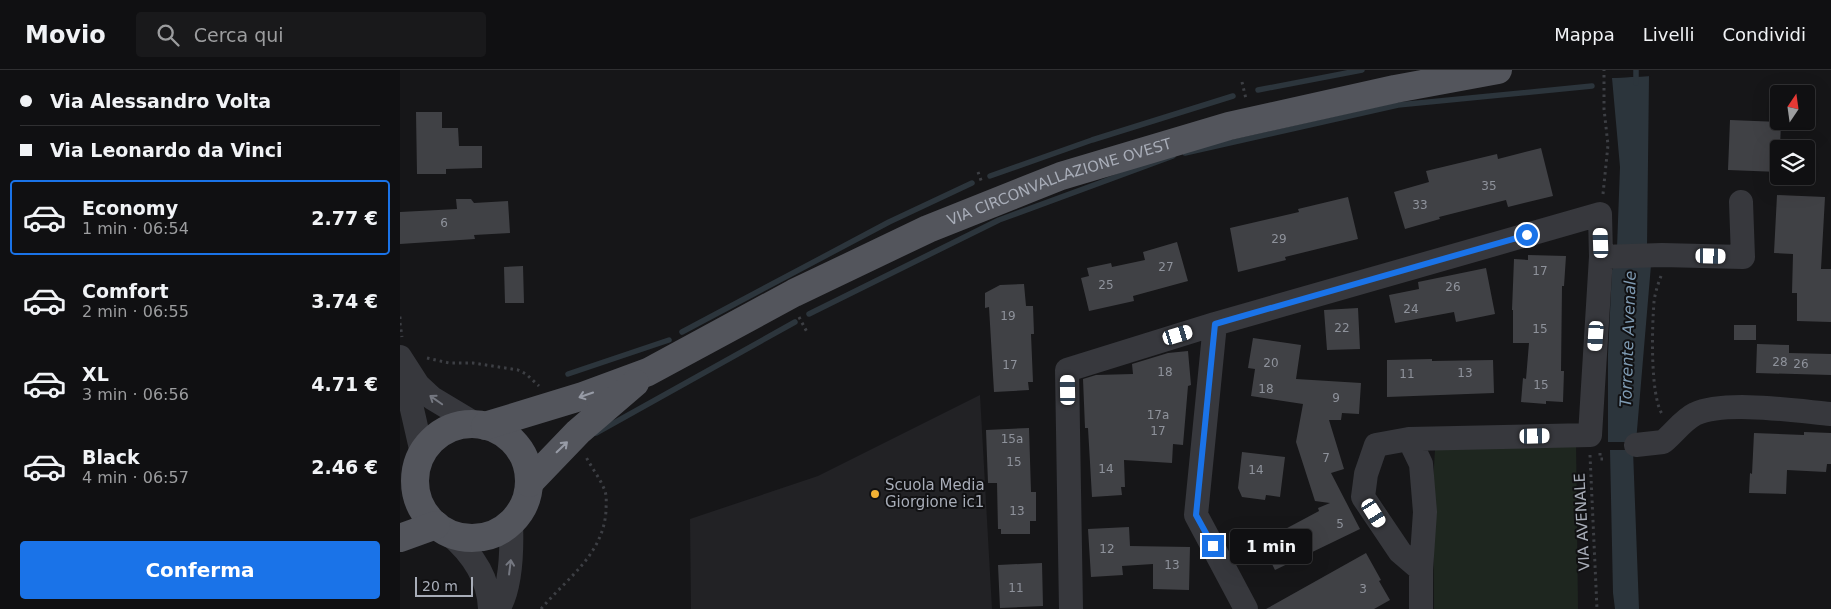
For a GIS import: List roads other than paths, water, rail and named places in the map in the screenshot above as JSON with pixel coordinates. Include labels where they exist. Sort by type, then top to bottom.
[{"type":"main road","name":"VIA CIRCONVALLAZIONE OVEST","points":[[481,426],[583,396],[648,372],[794,293],[928,229],[1061,176],[1229,126],[1395,89],[1498,70]]},
{"type":"main road","name":"VIA CIRCONVALLAZIONE OVEST","points":[[529,483],[578,432],[648,372]]},
{"type":"main road","name":"VIA CIRCONVALLAZIONE OVEST","points":[[461,425],[481,426],[503,434],[517,447],[526,464],[529,483],[524,504],[511,522],[488,536],[461,537],[442,529],[424,513],[417,497],[407,487],[422,453],[432,440],[446,431],[461,425]]},
{"type":"main road","name":"VIA CIRCONVALLAZIONE OVEST","points":[[400,538],[442,529]]},
{"type":"street","points":[[1609,257],[1743,257],[1741,202]]},
{"type":"street","points":[[1071,609],[1067,370],[1215,324],[1600,214],[1609,257],[1590,435],[1408,439],[1376,445],[1366,474],[1363,497],[1400,552],[1420,570]]},
{"type":"street","points":[[1215,324],[1196,515],[1246,609]]},
{"type":"street","points":[[409,352],[418,385],[432,398],[481,426]]},
{"type":"street","points":[[400,376],[409,396],[422,453]]},
{"type":"street","points":[[1636,446],[1663,442],[1694,414],[1731,407],[1831,414]]},
{"type":"street","points":[[1408,439],[1421,464],[1425,512],[1420,570],[1421,609]]},
{"type":"street","points":[[498,609],[506,592],[512,541],[511,522]]},
{"type":"street","points":[[442,529],[462,545],[474,559],[483,576],[490,609]]},
{"type":"water","points":[[1649,76],[1647,247],[1617,248],[1620,167],[1612,78]]},
{"type":"water","points":[[1651,265],[1636,442],[1608,442],[1608,354],[1612,270],[1614,267]]},
{"type":"water","points":[[1610,450],[1633,450],[1639,609],[1615,609]]},
{"type":"waterway","points":[[1258,90],[1362,70]]},
{"type":"waterway","name":"Torrente Avenale","points":[[1636,70],[1636,83]]},
{"type":"waterway","points":[[1185,153],[1398,105],[1592,86]]},
{"type":"waterway","points":[[990,176],[1092,140],[1233,96]]},
{"type":"waterway","points":[[809,314],[999,220],[1173,156]]},
{"type":"waterway","points":[[682,332],[889,222],[972,183]]},
{"type":"waterway","points":[[596,433],[795,322]]},
{"type":"waterway","points":[[568,374],[669,340]]},
{"type":"place","name":"Scuola Media Giorgione ic1","points":[[875,494]]}]
